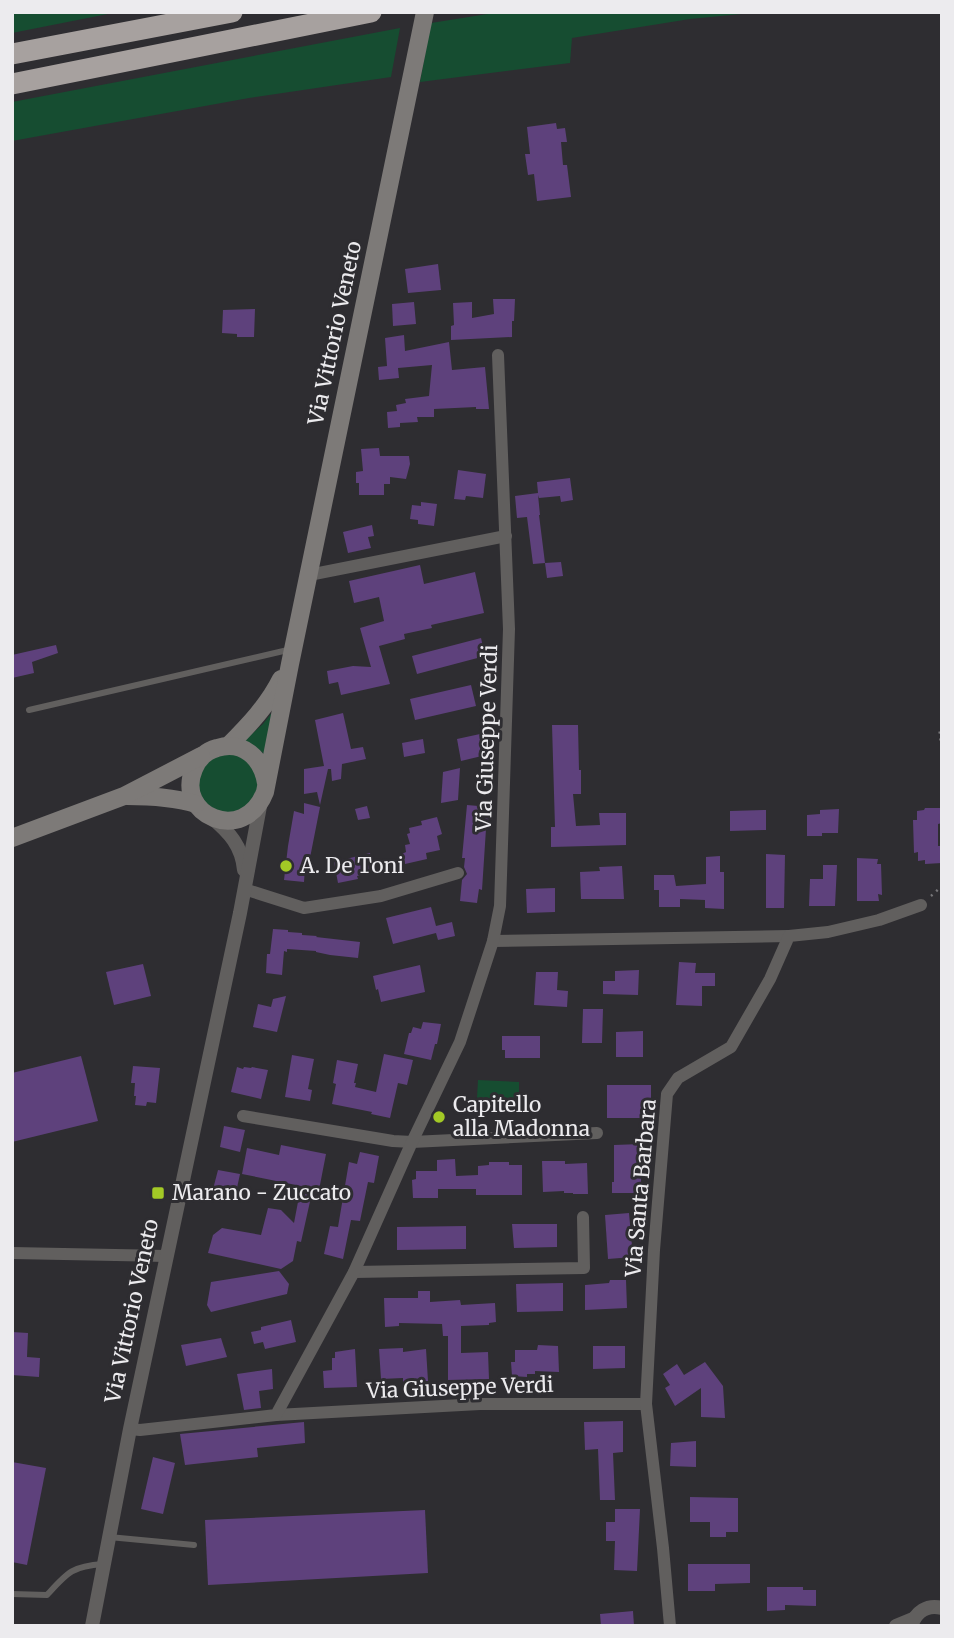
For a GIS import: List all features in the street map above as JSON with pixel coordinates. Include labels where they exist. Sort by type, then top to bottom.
[{"type":"highway","points":[[12,54],[232,12]]},
{"type":"highway","points":[[12,84],[371,12]]},
{"type":"main road","name":"Via Vittorio Veneto","points":[[261,801],[425,12]]},
{"type":"main road","name":"Via Vittorio Veneto","points":[[124,796],[212,749],[228,746],[273,696],[292,656]]},
{"type":"main road","points":[[228,746],[247,750],[255,756],[261,764],[266,783]]},
{"type":"main road","points":[[197,804],[190,783],[192,772],[204,754]]},
{"type":"main road","points":[[12,838],[124,796],[162,797],[197,804]]},
{"type":"main road","points":[[211,817],[234,821],[245,817],[261,801]]},
{"type":"main road","name":"Via Vittorio Veneto","points":[[197,804],[211,817]]},
{"type":"street","name":"Via Giuseppe Verdi","points":[[276,1415],[334,1317],[460,1042],[493,941],[500,906],[509,643],[498,355]]},
{"type":"street","points":[[309,575],[506,536]]},
{"type":"street","name":"Via Vittorio Veneto","points":[[92,1626],[130,1429],[261,801]]},
{"type":"street","name":"Via Vittorio Veneto","points":[[211,817],[228,831],[237,844],[244,863],[245,886]]},
{"type":"street","points":[[245,886],[304,908],[381,896],[458,873]]},
{"type":"street","points":[[493,941],[789,936],[828,932],[879,920],[921,905]]},
{"type":"street","name":"Via Santa Barbara","points":[[670,1626],[646,1404],[654,1251],[667,1094],[678,1078],[731,1047],[769,979],[789,936]]},
{"type":"street","points":[[243,1116],[412,1142],[597,1133]]},
{"type":"street","points":[[354,1272],[584,1268],[583,1217]]},
{"type":"street","points":[[12,1253],[167,1256]]},
{"type":"street","name":"Via Giuseppe Verdi","points":[[130,1429],[276,1415],[480,1404],[646,1404]]},
{"type":"street","points":[[896,1626],[912,1623],[919,1612],[927,1608],[942,1608]]},
{"type":"lane","points":[[29,710],[292,656]]},
{"type":"lane","points":[[109,1537],[194,1545]]},
{"type":"lane","points":[[12,1594],[47,1595],[64,1576],[78,1567],[103,1564]]},
{"type":"path","points":[[942,725],[939,735],[942,744]]},
{"type":"green space","points":[[12,12],[118,12],[12,33]]},
{"type":"green space","points":[[500,12],[762,12],[690,19],[572,38],[570,63],[420,82],[431,23]]},
{"type":"green space","points":[[400,28],[391,77],[249,98],[12,141],[12,102]]},
{"type":"green space","points":[[277,706],[268,759],[245,740],[263,724]]},
{"type":"green space","points":[[228,753],[245,758],[253,766],[258,783],[253,800],[245,808],[228,813],[211,808],[203,800],[198,783],[203,766],[211,758]]},
{"type":"green space","points":[[478,1080],[519,1082],[519,1099],[477,1098]]},
{"type":"building","points":[[556,123],[557,129],[565,128],[567,142],[561,142],[563,165],[567,165],[571,197],[537,201],[534,174],[528,175],[525,154],[530,154],[527,127]]},
{"type":"building","points":[[438,264],[441,290],[408,293],[405,269]]},
{"type":"building","points":[[493,299],[515,299],[512,337],[451,340],[451,326],[454,325],[453,303],[472,302],[472,318],[494,314]]},
{"type":"building","points":[[414,302],[416,324],[393,326],[392,304]]},
{"type":"building","points":[[255,309],[254,337],[237,337],[237,334],[222,333],[223,310]]},
{"type":"building","points":[[404,335],[405,351],[449,342],[452,370],[485,367],[489,409],[434,409],[434,417],[417,417],[418,422],[400,423],[400,427],[388,428],[387,412],[397,411],[396,405],[406,403],[405,399],[429,396],[432,365],[398,368],[399,378],[379,380],[378,367],[387,366],[385,338]]},
{"type":"building","points":[[379,448],[380,456],[409,456],[406,479],[390,477],[390,484],[384,484],[384,495],[359,495],[356,472],[363,471],[361,449]]},
{"type":"building","points":[[458,470],[486,474],[483,498],[466,496],[465,500],[454,499]]},
{"type":"building","points":[[570,478],[573,500],[561,502],[560,496],[539,498],[538,495],[545,563],[533,564],[527,517],[517,518],[515,496],[538,493],[537,482]]},
{"type":"building","points":[[421,502],[437,504],[434,526],[418,524],[418,520],[410,519],[412,505],[421,506]]},
{"type":"building","points":[[372,525],[374,536],[368,537],[371,548],[348,553],[343,532]]},
{"type":"building","points":[[561,562],[563,576],[547,578],[545,563]]},
{"type":"building","points":[[420,565],[424,584],[475,572],[484,613],[431,625],[432,628],[404,634],[405,639],[379,646],[390,684],[341,695],[338,682],[329,684],[327,671],[353,666],[371,667],[360,628],[384,621],[379,597],[354,603],[349,581]]},
{"type":"building","points":[[481,638],[485,656],[417,674],[412,656]]},
{"type":"building","points":[[56,645],[58,653],[32,662],[34,673],[12,678],[12,655]]},
{"type":"building","points":[[471,685],[476,706],[415,720],[410,699]]},
{"type":"building","points":[[343,713],[351,749],[363,747],[366,759],[342,764],[341,779],[332,781],[331,769],[328,769],[320,805],[317,792],[304,794],[304,769],[324,766],[315,720]]},
{"type":"building","points":[[552,725],[578,725],[581,794],[573,794],[576,826],[600,825],[599,813],[626,813],[626,845],[551,847],[551,827],[555,827]]},
{"type":"building","points":[[480,734],[486,755],[461,761],[457,739]]},
{"type":"building","points":[[423,739],[425,753],[404,757],[402,743]]},
{"type":"building","points":[[460,768],[458,800],[441,803],[443,772]]},
{"type":"building","points":[[304,803],[320,807],[308,868],[305,867],[304,882],[284,880],[294,811],[304,814]]},
{"type":"building","points":[[467,805],[490,807],[482,890],[479,889],[477,903],[460,901],[462,880],[467,874],[464,867],[465,858],[462,858]]},
{"type":"building","points":[[367,806],[370,818],[358,820],[355,809]]},
{"type":"building","points":[[942,808],[942,823],[938,824],[938,846],[942,846],[942,863],[925,864],[925,860],[918,861],[918,852],[914,853],[913,820],[917,820],[917,811]]},
{"type":"building","points":[[839,809],[838,833],[807,836],[807,815],[820,814],[820,810]]},
{"type":"building","points":[[766,810],[766,830],[730,831],[730,811]]},
{"type":"building","points":[[437,817],[442,834],[437,836],[440,850],[426,853],[427,859],[405,864],[402,854],[406,852],[405,845],[410,844],[407,834],[410,833],[409,828],[422,825],[421,821]]},
{"type":"building","points":[[370,853],[375,872],[338,883],[334,862]]},
{"type":"building","points":[[766,854],[785,855],[784,908],[766,908]]},
{"type":"building","points":[[720,856],[720,872],[724,872],[724,909],[705,908],[705,900],[680,899],[680,907],[659,907],[659,890],[654,890],[654,875],[674,875],[676,886],[706,884],[706,857]]},
{"type":"building","points":[[857,858],[878,859],[877,864],[881,864],[882,895],[878,894],[879,901],[857,901]]},
{"type":"building","points":[[823,865],[837,865],[835,906],[809,906],[810,879],[823,879]]},
{"type":"building","points":[[622,866],[624,899],[581,899],[580,872],[600,871],[599,867]]},
{"type":"building","points":[[555,888],[555,912],[527,913],[526,889]]},
{"type":"building","points":[[431,907],[436,926],[452,922],[455,936],[438,940],[436,933],[393,944],[386,918]]},
{"type":"building","points":[[273,929],[360,942],[358,958],[287,949],[287,952],[284,951],[282,975],[266,973]]},
{"type":"building","points":[[679,962],[696,963],[695,973],[715,973],[715,986],[702,986],[702,1006],[676,1005]]},
{"type":"building","points":[[143,964],[151,996],[114,1005],[106,972]]},
{"type":"building","points":[[420,965],[425,992],[381,1002],[373,976]]},
{"type":"building","points":[[639,970],[638,995],[603,994],[603,981],[615,981],[615,971]]},
{"type":"building","points":[[536,972],[558,972],[557,990],[568,991],[567,1007],[534,1005]]},
{"type":"building","points":[[286,996],[277,1032],[253,1027],[258,1004],[271,1007],[273,999]]},
{"type":"building","points":[[583,1009],[603,1009],[602,1043],[582,1043]]},
{"type":"building","points":[[423,1022],[441,1024],[431,1060],[404,1054],[409,1033],[413,1027],[421,1029]]},
{"type":"building","points":[[643,1031],[643,1057],[616,1057],[616,1032]]},
{"type":"building","points":[[502,1036],[540,1036],[540,1058],[505,1058]]},
{"type":"building","points":[[384,1054],[413,1060],[407,1085],[398,1083],[390,1118],[332,1104],[337,1060],[358,1064],[355,1087],[376,1092]]},
{"type":"building","points":[[292,1055],[314,1059],[308,1089],[312,1090],[310,1101],[285,1097]]},
{"type":"building","points":[[81,1056],[98,1121],[12,1142],[12,1073]]},
{"type":"building","points":[[133,1066],[160,1068],[156,1103],[135,1105],[135,1083],[131,1083]]},
{"type":"building","points":[[237,1067],[268,1070],[261,1099],[231,1092]]},
{"type":"building","points":[[607,1085],[651,1085],[651,1118],[607,1118]]},
{"type":"building","points":[[224,1126],[245,1130],[240,1152],[220,1147]]},
{"type":"building","points":[[641,1144],[641,1193],[612,1193],[614,1145]]},
{"type":"building","points":[[281,1145],[326,1154],[319,1190],[313,1188],[301,1242],[297,1241],[293,1261],[281,1269],[208,1253],[213,1235],[222,1228],[261,1235],[268,1208],[281,1210],[294,1223],[301,1186],[242,1174],[247,1148],[279,1155]]},
{"type":"building","points":[[360,1152],[379,1156],[374,1183],[368,1182],[360,1221],[351,1220],[343,1259],[324,1254],[330,1226],[338,1227],[349,1162],[357,1164]]},
{"type":"building","points":[[455,1159],[456,1176],[478,1175],[478,1166],[489,1165],[489,1162],[522,1165],[522,1195],[476,1195],[476,1189],[438,1189],[438,1198],[413,1198],[412,1180],[416,1179],[416,1171],[437,1171],[437,1160]]},
{"type":"building","points":[[542,1161],[587,1163],[588,1194],[543,1192]]},
{"type":"building","points":[[218,1170],[240,1174],[235,1197],[212,1193]]},
{"type":"building","points":[[629,1213],[633,1257],[608,1259],[605,1215]]},
{"type":"building","points":[[512,1224],[557,1224],[557,1247],[514,1248]]},
{"type":"building","points":[[466,1226],[466,1249],[397,1250],[397,1227]]},
{"type":"building","points":[[279,1271],[289,1284],[287,1294],[211,1312],[207,1305],[211,1282]]},
{"type":"building","points":[[610,1280],[626,1280],[627,1308],[585,1310],[585,1285],[609,1283]]},
{"type":"building","points":[[563,1283],[563,1311],[517,1312],[516,1284]]},
{"type":"building","points":[[418,1291],[430,1291],[430,1302],[460,1300],[461,1305],[495,1303],[496,1322],[489,1325],[461,1326],[461,1353],[488,1352],[489,1379],[448,1380],[448,1336],[443,1336],[442,1324],[399,1323],[399,1326],[385,1327],[384,1298],[418,1298]]},
{"type":"building","points":[[291,1320],[296,1342],[265,1349],[263,1342],[254,1344],[251,1332]]},
{"type":"building","points":[[12,1332],[28,1333],[27,1357],[40,1358],[39,1377],[12,1375]]},
{"type":"building","points":[[221,1338],[227,1357],[186,1366],[181,1345]]},
{"type":"building","points":[[538,1345],[558,1346],[559,1372],[535,1371],[535,1374],[527,1374],[527,1377],[512,1376],[511,1362],[515,1362],[515,1350],[537,1350]]},
{"type":"building","points":[[593,1346],[625,1346],[625,1368],[593,1369]]},
{"type":"building","points":[[403,1348],[403,1352],[426,1349],[428,1381],[381,1379],[379,1349]]},
{"type":"building","points":[[355,1349],[357,1387],[324,1388],[323,1371],[332,1370],[335,1352]]},
{"type":"building","points":[[705,1362],[723,1386],[725,1418],[701,1417],[701,1388],[675,1406],[665,1388],[670,1385],[663,1374],[677,1364],[684,1375]]},
{"type":"building","points":[[272,1369],[273,1389],[259,1391],[261,1408],[244,1410],[237,1374]]},
{"type":"building","points":[[623,1421],[623,1452],[613,1453],[615,1500],[600,1500],[598,1449],[585,1450],[584,1422]]},
{"type":"building","points":[[304,1422],[305,1443],[257,1448],[258,1457],[185,1465],[180,1434]]},
{"type":"building","points":[[696,1441],[696,1467],[670,1466],[671,1443]]},
{"type":"building","points":[[153,1457],[175,1463],[163,1514],[141,1509]]},
{"type":"building","points":[[12,1462],[46,1468],[27,1565],[12,1562]]},
{"type":"building","points":[[690,1497],[738,1498],[738,1532],[726,1532],[726,1537],[710,1537],[710,1522],[690,1522]]},
{"type":"building","points":[[615,1509],[640,1509],[637,1571],[614,1570],[615,1541],[606,1541],[606,1522],[615,1522]]},
{"type":"building","points":[[425,1510],[428,1573],[208,1585],[205,1520]]},
{"type":"building","points":[[688,1564],[750,1564],[750,1583],[715,1584],[715,1591],[688,1591]]},
{"type":"building","points":[[767,1587],[803,1587],[803,1590],[816,1590],[816,1606],[785,1605],[785,1610],[767,1611]]},
{"type":"building","points":[[633,1611],[634,1626],[601,1626],[600,1614]]},
{"type":"place","name":"A. De Toni","points":[[286,866]]},
{"type":"place","name":"Capitello alla Madonna","points":[[439,1117]]},
{"type":"place","name":"Marano - Zuccato","points":[[158,1193]]}]
